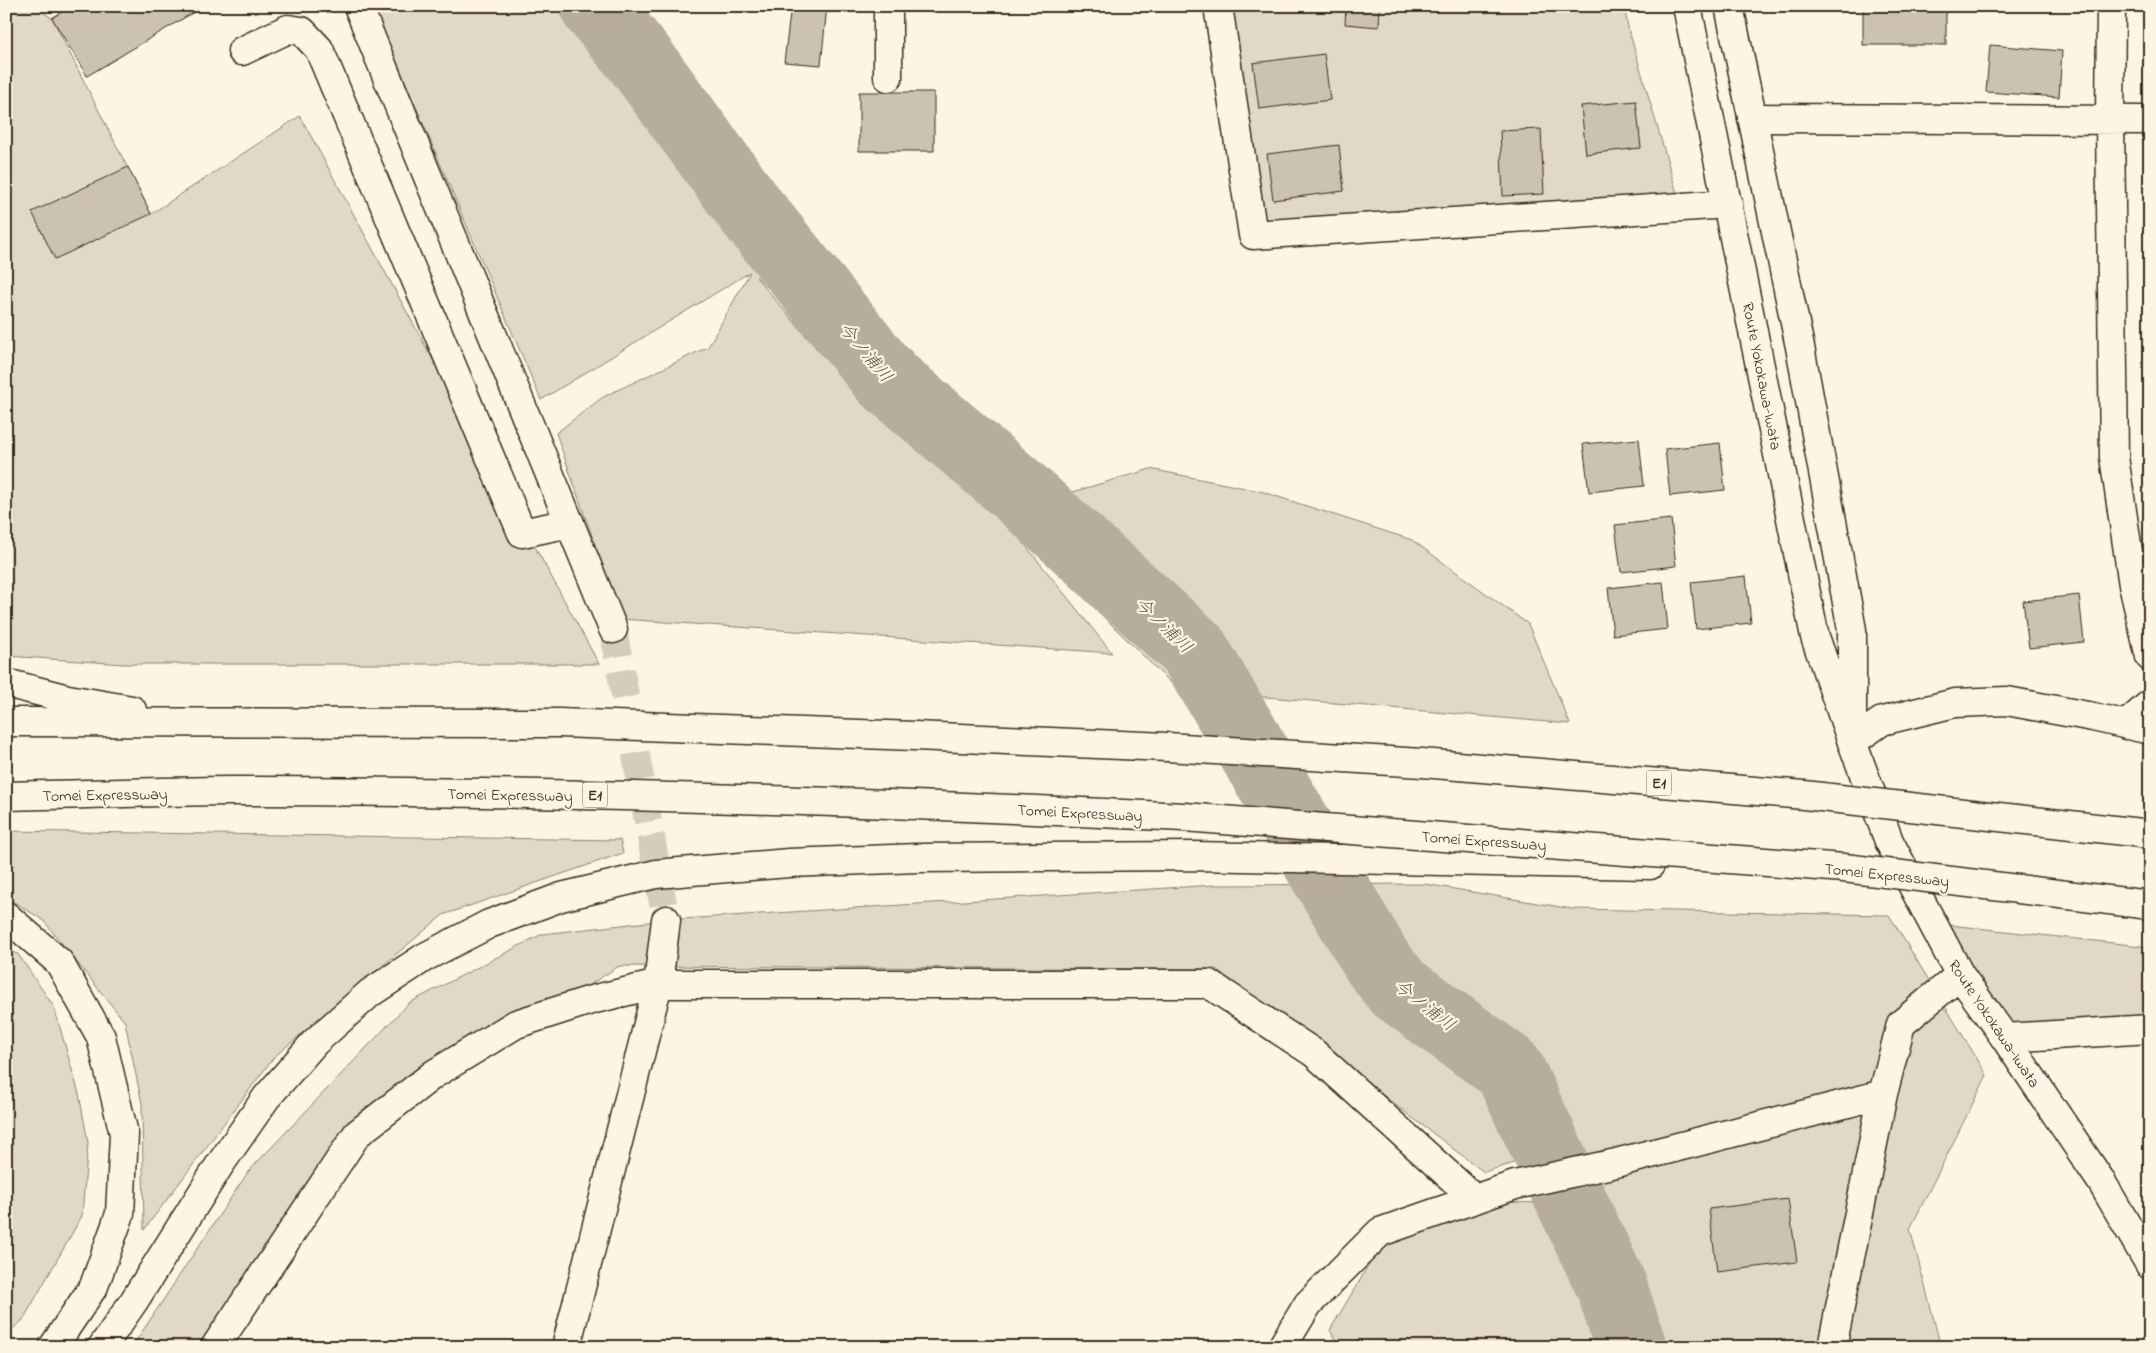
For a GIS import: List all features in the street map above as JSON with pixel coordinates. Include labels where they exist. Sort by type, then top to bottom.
[{"type":"main road","points":[[358,6],[613,628]]},
{"type":"main road","points":[[888,6],[888,76]]},
{"type":"main road","points":[[1218,6],[1253,235],[1728,204]]},
{"type":"main road","name":"Route Yokokawa-Iwata","points":[[1687,6],[1816,637],[1852,742],[1889,841],[1960,975],[2005,1038],[2101,1181],[2150,1265]]},
{"type":"main road","name":"Route Yokokawa-Iwata","points":[[1729,6],[1800,347],[1852,630],[1852,742]]},
{"type":"main road","points":[[2111,6],[2110,120],[2114,457],[2133,585],[2150,657]]},
{"type":"main road","points":[[242,51],[288,29],[302,32],[319,48],[522,533],[570,523]]},
{"type":"main road","points":[[1752,118],[2150,120]]},
{"type":"main road","points":[[6,683],[68,699],[222,724]]},
{"type":"main road","points":[[1852,742],[1882,721],[1955,703],[2007,701],[2138,727],[2150,704]]},
{"type":"main road","name":"E1","points":[[6,722],[222,724],[559,723],[925,736],[1168,748],[1422,763],[1804,795],[2150,834]]},
{"type":"main road","name":"Tomei Expressway","points":[[6,796],[229,791],[558,794],[917,803],[1184,817],[1844,868],[2150,904]]},
{"type":"main road","points":[[102,1347],[219,1166],[256,1113],[315,1042],[370,993],[426,957],[489,924],[561,897],[656,874],[789,863],[918,858],[1194,856],[1844,868]]},
{"type":"main road","points":[[6,916],[59,962],[101,1037],[124,1134],[120,1214],[94,1286],[53,1347]]},
{"type":"main road","points":[[566,1347],[658,984],[666,920]]},
{"type":"main road","points":[[1832,1347],[1882,1094],[1902,1024],[1960,975]]},
{"type":"main road","points":[[215,1347],[357,1134],[434,1074],[516,1024],[592,1000],[658,984],[1209,984],[1314,1053],[1475,1199]]},
{"type":"main road","points":[[2005,1038],[2150,1029]]},
{"type":"main road","points":[[1282,1347],[1308,1304],[1380,1232],[1515,1185],[1612,1164],[1882,1094]]},
{"type":"shaded area","points":[[6,6],[34,6],[52,18],[151,214],[300,116],[599,664],[124,664],[6,656]]},
{"type":"shaded area","points":[[373,6],[624,6],[824,265],[1238,679],[1066,494],[1150,469],[1260,491],[1412,540],[1528,624],[1570,724],[1177,689],[1006,521],[1112,653],[621,619],[556,433],[603,397],[708,347],[750,272],[541,400]],"holes":[[[757,277],[998,514],[845,382]]]},
{"type":"shaded area","points":[[1218,6],[1624,6],[1628,27],[1681,207],[1253,235]]},
{"type":"shaded area","points":[[6,831],[620,840],[623,853],[443,915],[274,1057],[144,1230],[142,1104],[125,1022],[43,920],[6,897]]},
{"type":"shaded area","points":[[1425,884],[1572,909],[1889,915],[1987,1075],[1910,1229],[1941,1347],[1339,1347],[1330,1330],[1383,1241],[1478,1208],[1509,1202],[1573,1204],[1548,1153],[1484,1172],[1216,969],[619,966],[357,1134],[211,1347],[132,1347],[248,1172],[409,1003],[542,934],[666,920],[1215,885]]},
{"type":"shaded area","points":[[1932,923],[2150,947],[2150,1016],[2005,1038]]},
{"type":"shaded area","points":[[6,950],[18,954],[54,1007],[79,1094],[88,1142],[82,1216],[23,1320],[6,1335]]},
{"type":"building","points":[[71,6],[204,6],[87,76],[52,18]]},
{"type":"building","points":[[791,6],[827,6],[821,65],[784,62]]},
{"type":"building","points":[[1346,6],[1380,6],[1379,27],[1345,24]]},
{"type":"building","points":[[1863,6],[1946,6],[1946,45],[1863,45]]},
{"type":"building","points":[[1990,45],[2062,51],[2059,97],[1986,92]]},
{"type":"building","points":[[1324,54],[1330,100],[1259,109],[1253,63]]},
{"type":"building","points":[[859,92],[934,92],[934,151],[859,151]]},
{"type":"building","points":[[1636,101],[1641,148],[1586,154],[1581,106]]},
{"type":"building","points":[[1541,129],[1544,194],[1503,196],[1500,131]]},
{"type":"building","points":[[1339,145],[1344,191],[1273,200],[1267,154]]},
{"type":"building","points":[[128,167],[151,214],[55,259],[32,212]]},
{"type":"building","points":[[1639,439],[1644,486],[1589,492],[1583,444]]},
{"type":"building","points":[[1720,443],[1725,490],[1670,496],[1665,449]]},
{"type":"building","points":[[1671,519],[1676,566],[1621,572],[1615,525]]},
{"type":"building","points":[[1746,576],[1751,623],[1696,629],[1691,582]]},
{"type":"building","points":[[1663,582],[1668,629],[1613,635],[1608,588]]},
{"type":"building","points":[[2079,595],[2084,642],[2029,648],[2023,601]]},
{"type":"building","points":[[1788,1199],[1797,1262],[1717,1272],[1709,1209]]},
{"type":"waterway","name":"今ノ浦川","points":[[595,6],[639,58],[749,208],[885,377],[1020,492],[1193,649],[1378,963],[1398,988],[1509,1069],[1611,1285],[1631,1347]]},
{"type":"tunnel","points":[[613,629],[666,920]]}]
